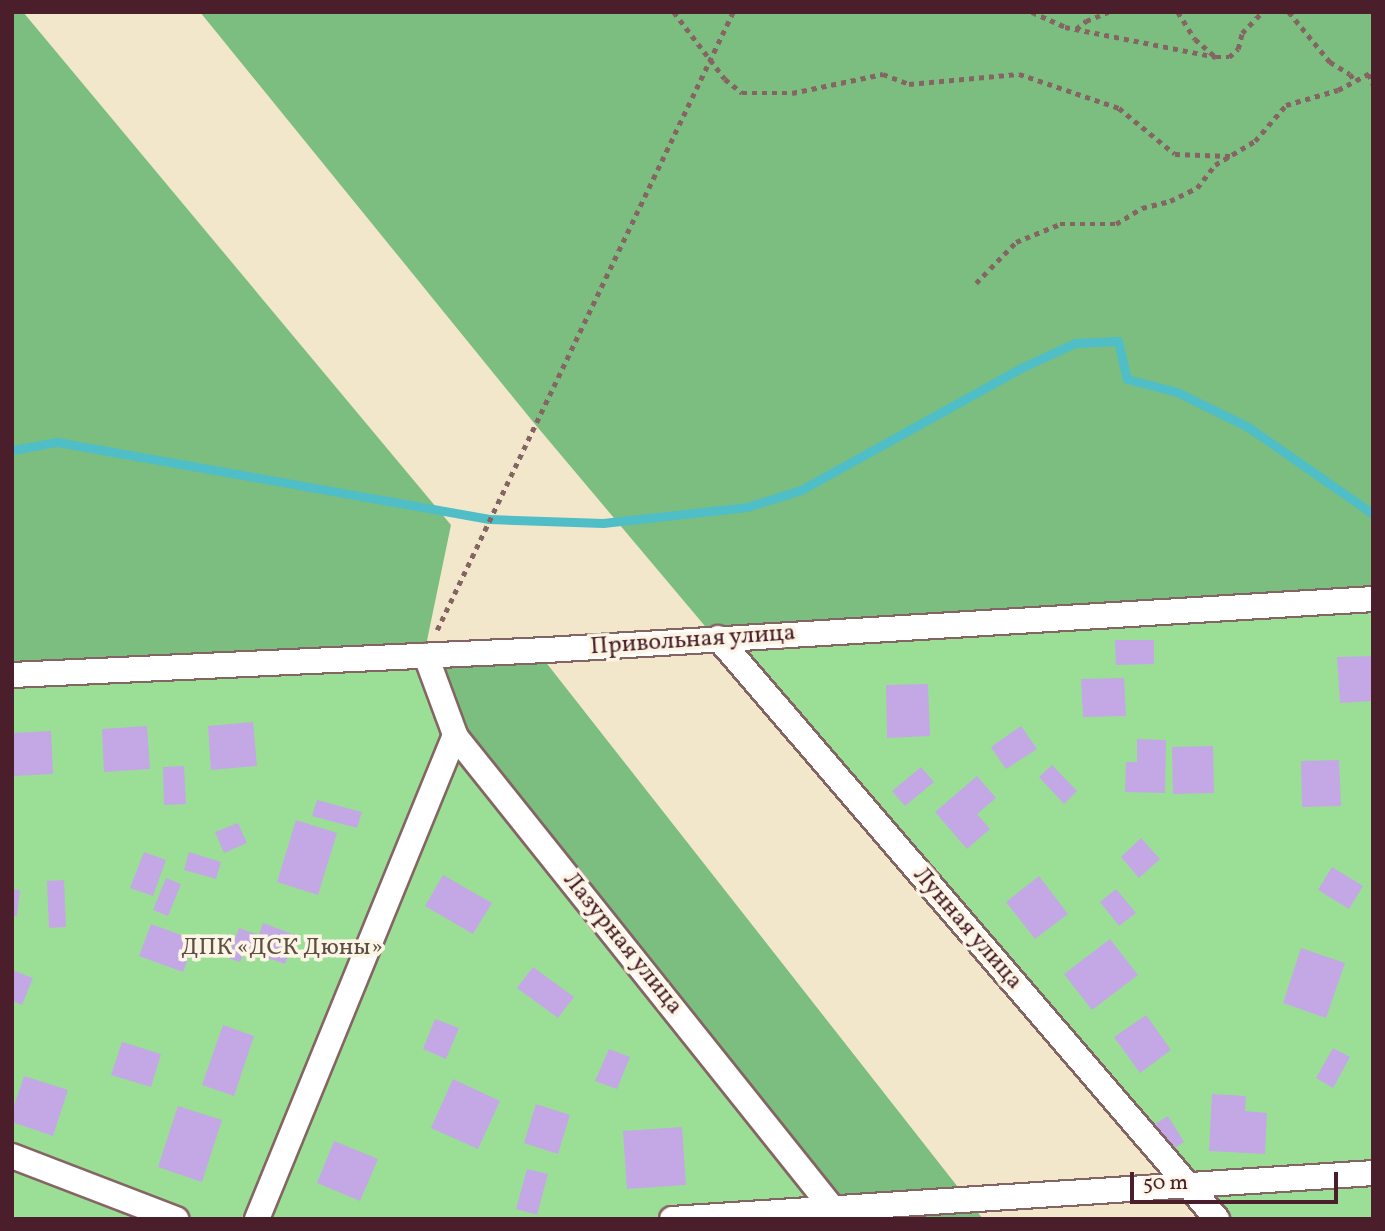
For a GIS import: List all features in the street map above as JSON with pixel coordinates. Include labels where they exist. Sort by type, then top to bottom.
[{"type":"street","name":"Привольная улица","points":[[12,675],[426,656],[1373,599]]},
{"type":"street","name":"Лунная улица","points":[[718,638],[1217,1219]]},
{"type":"street","name":"Лазурная улица","points":[[426,656],[455,735],[838,1214]]},
{"type":"street","points":[[257,1219],[455,735]]},
{"type":"street","points":[[12,1156],[176,1219]]},
{"type":"street","points":[[673,1219],[838,1214],[1186,1183],[1370,1170]]},
{"type":"path","points":[[674,12],[725,79],[743,93],[792,93],[883,74],[909,84],[1019,74],[1119,108],[1175,154],[1230,156]]},
{"type":"path","points":[[426,656],[733,12]]},
{"type":"path","points":[[1032,12],[1076,29],[1216,57],[1229,57],[1238,50],[1242,33],[1262,12]]},
{"type":"path","points":[[1076,29],[1086,21],[1108,12]]},
{"type":"path","points":[[1178,12],[1195,39],[1216,57]]},
{"type":"path","points":[[1289,12],[1329,62],[1350,74],[1355,81]]},
{"type":"path","points":[[976,283],[1016,242],[1060,224],[1116,224],[1142,208],[1170,201],[1197,188],[1215,165],[1255,141],[1286,105],[1338,90],[1371,72],[1373,84]]},
{"type":"green space","points":[[12,12],[23,12],[451,525],[424,655],[537,651],[983,1219],[841,1219],[456,737],[424,656],[12,675]]},
{"type":"green space","points":[[200,12],[1373,12],[1373,599],[715,638],[534,423]]},
{"type":"green space","points":[[1373,599],[1373,1219],[1219,1219],[715,638]]},
{"type":"green space","name":"ДПК «ДСК Дюны»","points":[[424,656],[841,1219],[12,1219],[12,675]]},
{"type":"building","points":[[1115,640],[1154,640],[1154,664],[1116,665]]},
{"type":"building","points":[[1373,656],[1373,701],[1340,703],[1337,657]]},
{"type":"building","points":[[1124,678],[1126,716],[1083,717],[1081,679]]},
{"type":"building","points":[[928,684],[930,736],[887,738],[886,685]]},
{"type":"building","points":[[253,722],[257,766],[211,770],[208,726]]},
{"type":"building","points":[[147,726],[150,769],[104,772],[102,729]]},
{"type":"building","points":[[1021,726],[1037,749],[1006,769],[991,747]]},
{"type":"building","points":[[51,731],[53,774],[12,776],[12,733]]},
{"type":"building","points":[[1137,739],[1166,740],[1165,793],[1125,792],[1126,762],[1137,762]]},
{"type":"building","points":[[1213,746],[1214,793],[1173,794],[1172,747]]},
{"type":"building","points":[[1339,760],[1341,806],[1302,807],[1301,761]]},
{"type":"building","points":[[1052,765],[1077,791],[1064,804],[1039,777]]},
{"type":"building","points":[[184,766],[186,804],[164,805],[163,767]]},
{"type":"building","points":[[921,767],[934,782],[905,806],[892,791]]},
{"type":"building","points":[[977,776],[996,798],[977,814],[990,829],[967,849],[935,812]]},
{"type":"building","points":[[317,800],[362,812],[357,828],[312,816]]},
{"type":"building","points":[[296,820],[337,833],[318,895],[277,882]]},
{"type":"building","points":[[238,823],[247,843],[224,853],[215,832]]},
{"type":"building","points":[[1141,838],[1160,859],[1139,878],[1121,857]]},
{"type":"building","points":[[144,852],[166,860],[153,896],[130,888]]},
{"type":"building","points":[[189,852],[221,862],[216,879],[184,870]]},
{"type":"building","points":[[1332,867],[1363,886],[1349,909],[1318,890]]},
{"type":"building","points":[[443,875],[492,903],[473,934],[425,906]]},
{"type":"building","points":[[1039,876],[1068,914],[1035,939],[1006,902]]},
{"type":"building","points":[[166,878],[181,884],[168,916],[153,910]]},
{"type":"building","points":[[64,880],[66,927],[49,928],[47,881]]},
{"type":"building","points":[[12,889],[20,890],[17,916],[12,916]]},
{"type":"building","points":[[1116,889],[1136,913],[1119,926],[1100,902]]},
{"type":"building","points":[[263,923],[295,935],[285,964],[245,950],[240,962],[228,958],[239,928],[259,935]]},
{"type":"building","points":[[151,924],[195,940],[183,972],[139,956]]},
{"type":"building","points":[[1110,939],[1138,975],[1092,1010],[1064,974]]},
{"type":"building","points":[[1301,948],[1345,963],[1326,1018],[1283,1003]]},
{"type":"building","points":[[533,967],[574,997],[558,1018],[517,988]]},
{"type":"building","points":[[12,970],[33,978],[22,1005],[12,1001]]},
{"type":"building","points":[[1146,1015],[1171,1050],[1140,1073],[1114,1037]]},
{"type":"building","points":[[435,1019],[459,1028],[446,1059],[423,1049]]},
{"type":"building","points":[[223,1025],[254,1036],[234,1096],[202,1085]]},
{"type":"building","points":[[122,1042],[161,1054],[151,1087],[111,1075]]},
{"type":"building","points":[[1333,1048],[1350,1057],[1333,1088],[1316,1078]]},
{"type":"building","points":[[609,1049],[630,1057],[617,1089],[595,1081]]},
{"type":"building","points":[[24,1076],[68,1090],[53,1136],[12,1122],[12,1112]]},
{"type":"building","points":[[453,1079],[500,1101],[478,1149],[431,1128]]},
{"type":"building","points":[[1212,1094],[1246,1096],[1245,1111],[1267,1113],[1265,1154],[1209,1151]]},
{"type":"building","points":[[536,1104],[570,1115],[558,1154],[524,1143]]},
{"type":"building","points":[[178,1106],[222,1120],[202,1182],[158,1167]]},
{"type":"building","points":[[1168,1116],[1184,1142],[1169,1151],[1152,1126]]},
{"type":"building","points":[[682,1127],[686,1185],[627,1189],[623,1131]]},
{"type":"building","points":[[334,1141],[378,1159],[360,1201],[317,1183]]},
{"type":"building","points":[[527,1169],[548,1174],[537,1215],[516,1209]]},
{"type":"waterway","points":[[12,450],[57,442],[489,519],[603,523],[747,507],[801,490],[1021,368],[1075,343],[1118,341],[1127,379],[1177,392],[1248,427],[1373,514]]}]
